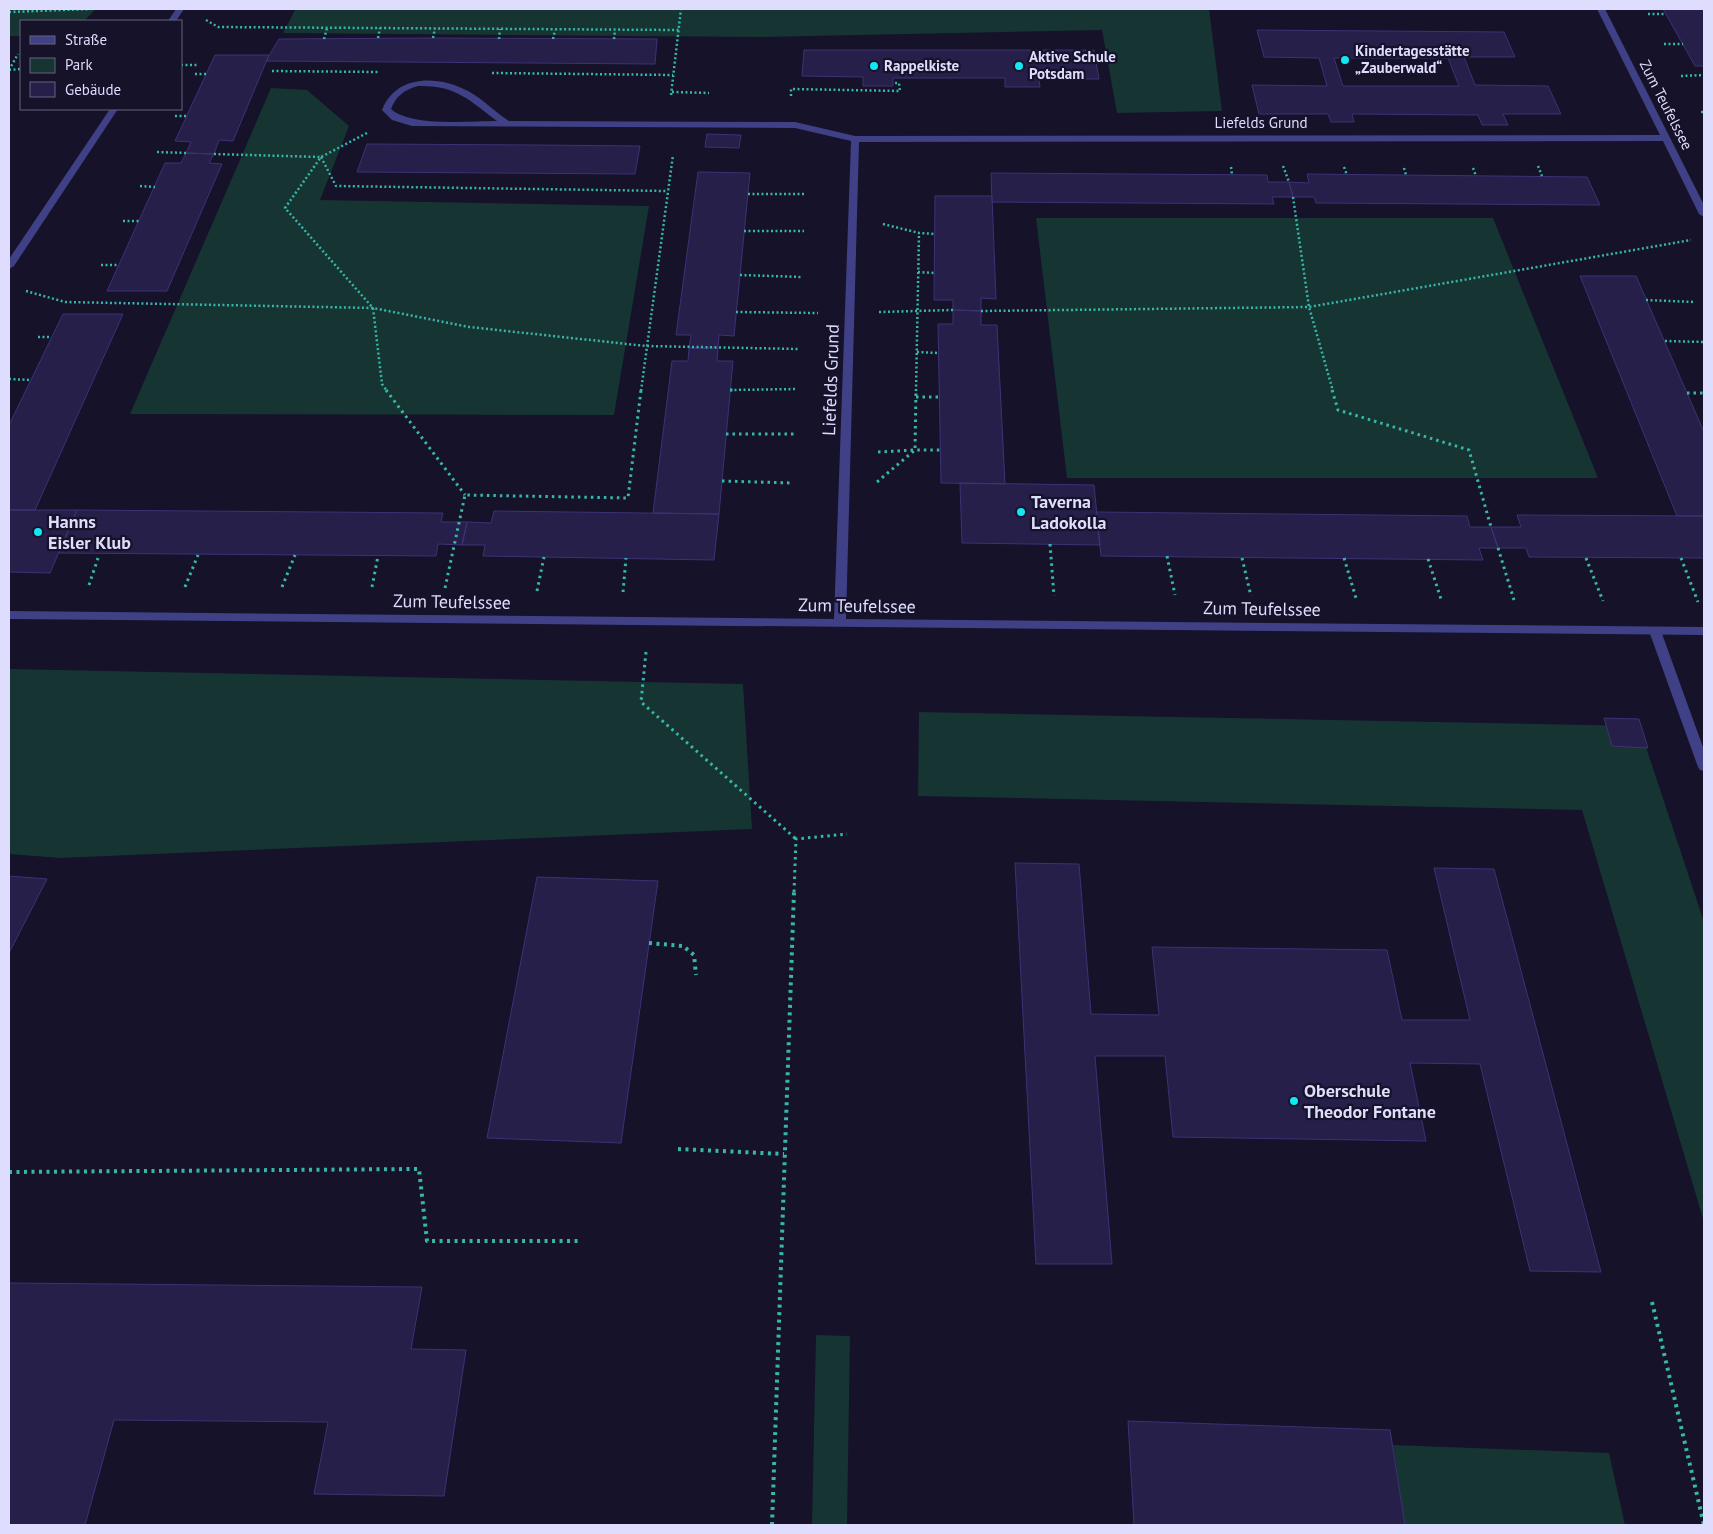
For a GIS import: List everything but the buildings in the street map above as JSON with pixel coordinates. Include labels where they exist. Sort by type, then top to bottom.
[{"type":"street","points":[[173,20],[180,9]]},
{"type":"street","name":"Zum Teufelssee","points":[[1601,9],[1704,214]]},
{"type":"street","points":[[395,118],[386,110],[388,99],[404,87],[422,82],[443,85],[464,92],[491,114],[508,124]]},
{"type":"street","points":[[9,266],[113,110]]},
{"type":"street","name":"Liefelds Grund","points":[[395,118],[412,123],[795,125],[855,139],[1666,138]]},
{"type":"street","name":"Liefelds Grund","points":[[840,623],[855,139]]},
{"type":"street","name":"Zum Teufelssee","points":[[9,615],[1704,631]]},
{"type":"street","points":[[1654,631],[1704,767]]},
{"type":"path","points":[[9,12],[91,9]]},
{"type":"path","points":[[668,125],[681,9]]},
{"type":"path","points":[[1648,14],[1666,14]]},
{"type":"path","points":[[218,27],[679,30]]},
{"type":"path","points":[[324,39],[327,28]]},
{"type":"path","points":[[378,38],[380,28]]},
{"type":"path","points":[[433,38],[435,28]]},
{"type":"path","points":[[499,39],[500,29]]},
{"type":"path","points":[[553,39],[555,30]]},
{"type":"path","points":[[614,39],[616,30]]},
{"type":"path","points":[[1664,44],[1683,44]]},
{"type":"path","points":[[9,70],[18,54]]},
{"type":"path","points":[[182,65],[199,65]]},
{"type":"path","points":[[195,74],[206,74]]},
{"type":"path","points":[[1681,76],[1704,76]]},
{"type":"path","points":[[791,99],[791,89],[900,91],[899,83],[893,83]]},
{"type":"path","points":[[174,116],[187,116]]},
{"type":"path","points":[[395,118],[321,157],[285,208],[373,308],[382,384],[465,495],[444,592]]},
{"type":"path","points":[[157,152],[186,153]]},
{"type":"path","points":[[214,154],[321,157]]},
{"type":"path","points":[[465,495],[628,498],[646,346],[673,155]]},
{"type":"path","points":[[321,157],[336,186],[668,191]]},
{"type":"path","points":[[1538,164],[1542,176]]},
{"type":"path","points":[[140,186],[155,187]]},
{"type":"path","points":[[748,194],[806,194]]},
{"type":"path","points":[[1293,197],[1309,307],[1338,410],[1469,450],[1491,527]]},
{"type":"path","points":[[122,221],[139,221]]},
{"type":"path","points":[[876,222],[919,234],[935,234]]},
{"type":"path","points":[[744,230],[804,231]]},
{"type":"path","points":[[871,487],[915,450],[919,234]]},
{"type":"path","points":[[981,311],[1309,307],[1695,240]]},
{"type":"path","points":[[101,265],[118,265]]},
{"type":"path","points":[[918,272],[935,273]]},
{"type":"path","points":[[740,275],[802,277]]},
{"type":"path","points":[[18,288],[65,302],[373,308],[469,327],[646,346],[799,349]]},
{"type":"path","points":[[1646,300],[1694,302]]},
{"type":"path","points":[[736,312],[800,313]]},
{"type":"path","points":[[38,337],[51,337]]},
{"type":"path","points":[[1665,341],[1704,342]]},
{"type":"path","points":[[917,352],[938,353]]},
{"type":"path","points":[[9,379],[30,380]]},
{"type":"path","points":[[730,390],[797,389]]},
{"type":"path","points":[[1687,392],[1704,393]]},
{"type":"path","points":[[916,397],[940,397]]},
{"type":"path","points":[[726,434],[795,434]]},
{"type":"path","points":[[871,452],[940,450]]},
{"type":"path","points":[[722,481],[792,483]]},
{"type":"path","points":[[1050,544],[1054,597]]},
{"type":"path","points":[[1498,548],[1517,609]]},
{"type":"path","points":[[87,589],[99,555]]},
{"type":"path","points":[[184,590],[198,555]]},
{"type":"path","points":[[280,591],[295,555]]},
{"type":"path","points":[[372,591],[378,556]]},
{"type":"path","points":[[1167,556],[1175,598]]},
{"type":"path","points":[[537,593],[544,557]]},
{"type":"path","points":[[623,594],[626,558]]},
{"type":"path","points":[[1242,558],[1252,599]]},
{"type":"path","points":[[1344,558],[1356,600]]},
{"type":"path","points":[[1586,558],[1607,610]]},
{"type":"path","points":[[1681,558],[1701,610]]},
{"type":"path","points":[[1428,559],[1442,600]]},
{"type":"path","points":[[650,621],[641,702],[796,838],[847,834]]},
{"type":"path","points":[[772,1525],[796,838]]},
{"type":"path","points":[[649,943],[683,946],[694,955],[696,975]]},
{"type":"path","points":[[678,1149],[784,1154]]},
{"type":"path","points":[[9,1172],[419,1168],[428,1241],[580,1242]]},
{"type":"path","points":[[1652,1302],[1704,1525]]},
{"type":"green space","points":[[9,9],[96,9],[85,20],[20,20],[20,36],[9,36]]},
{"type":"green space","points":[[1209,9],[1222,111],[1117,113],[1102,30],[762,37],[283,33],[295,10]]},
{"type":"green space","points":[[271,88],[307,90],[349,126],[320,200],[649,206],[614,415],[130,414]]},
{"type":"green space","points":[[1036,218],[1493,218],[1598,478],[1067,478]]},
{"type":"green space","points":[[9,669],[743,684],[752,829],[60,858],[9,854]]},
{"type":"green space","points":[[919,712],[1639,726],[1704,922],[1704,1222],[1582,810],[918,796]]},
{"type":"green space","points":[[816,1335],[850,1336],[847,1525],[812,1525]]},
{"type":"green space","points":[[1393,1445],[1609,1453],[1625,1525],[1405,1525]]},
{"type":"place","name":"Kindertagesstätte „Zauberwald“","points":[[1345,60]]},
{"type":"place","name":"Rappelkiste","points":[[874,66]]},
{"type":"place","name":"Aktive Schule Potsdam","points":[[1019,66]]},
{"type":"place","name":"Taverna Ladokolla","points":[[1021,512]]},
{"type":"place","name":"Hanns Eisler Klub","points":[[38,532]]},
{"type":"place","name":"Oberschule Theodor Fontane","points":[[1294,1101]]}]
